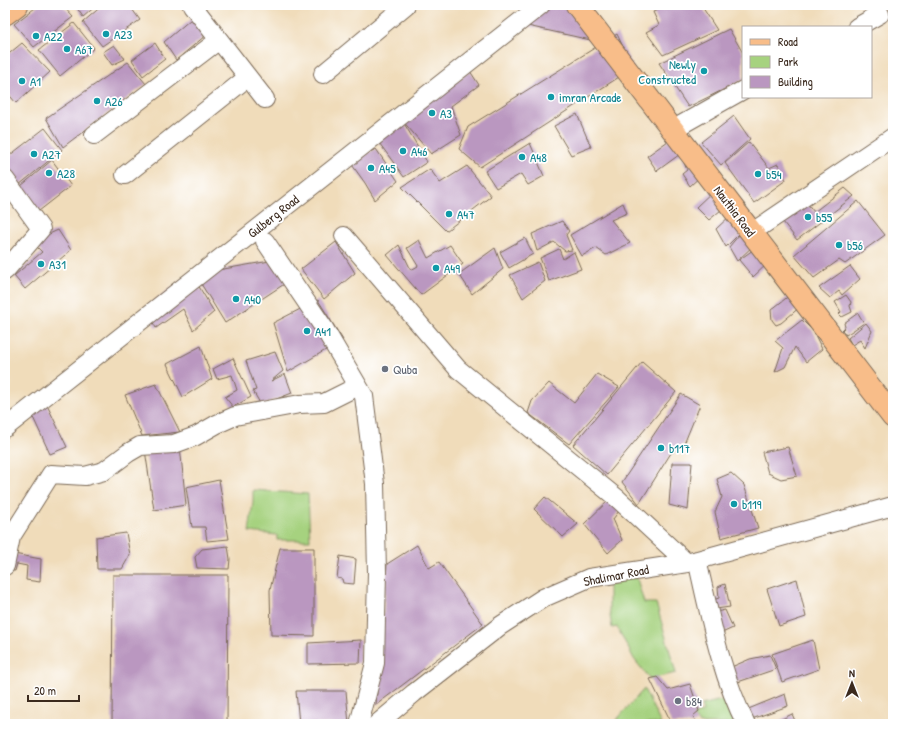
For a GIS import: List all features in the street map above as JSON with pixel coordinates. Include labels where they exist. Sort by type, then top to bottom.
[{"type":"main road","points":[[5,14],[17,5]]},
{"type":"main road","name":"Nauthia Road","points":[[577,5],[893,417]]},
{"type":"street","points":[[192,5],[265,99]]},
{"type":"street","points":[[323,74],[406,5]]},
{"type":"street","name":"Gulberg Road","points":[[5,428],[540,5]]},
{"type":"street","points":[[859,26],[880,14],[875,5]]},
{"type":"street","points":[[94,135],[219,40]]},
{"type":"street","points":[[125,175],[248,77]]},
{"type":"street","points":[[672,130],[742,91]]},
{"type":"street","points":[[751,233],[893,137]]},
{"type":"street","points":[[5,271],[41,229],[6,181]]},
{"type":"street","points":[[344,236],[458,369],[692,561],[736,703],[746,724]]},
{"type":"street","points":[[265,241],[324,328],[364,396],[375,484],[377,572],[375,663],[359,724]]},
{"type":"street","points":[[5,566],[11,537],[51,474],[85,476],[104,471],[140,446],[174,444],[196,436],[235,416],[300,404],[324,403],[358,386]]},
{"type":"street","name":"Shalimar Road","points":[[377,724],[500,626],[543,598],[589,578],[692,561],[893,506]]},
{"type":"green space","points":[[253,490],[308,494],[310,540],[277,540],[277,535],[249,532]]},
{"type":"green space","points":[[636,575],[644,603],[656,603],[676,673],[650,679],[634,659],[617,627],[612,628],[609,609],[609,585]]},
{"type":"green space","points":[[644,689],[661,724],[613,724]]},
{"type":"green space","points":[[726,699],[739,724],[700,724],[693,716],[703,712],[701,705]]},
{"type":"building","name":"A22","points":[[39,5],[62,5],[73,17],[34,47],[14,24]]},
{"type":"building","points":[[75,5],[97,5],[83,17]]},
{"type":"building","name":"A23","points":[[103,5],[129,5],[140,20],[102,46],[83,22]]},
{"type":"building","points":[[546,5],[566,5],[595,41],[523,25]]},
{"type":"building","points":[[668,5],[701,5],[717,30],[663,55],[646,32],[659,25],[653,12]]},
{"type":"building","points":[[204,8],[217,26],[176,60],[164,42]]},
{"type":"building","name":"A67","points":[[74,23],[94,48],[60,76],[39,50]]},
{"type":"building","name":"Newly Constructed","points":[[729,29],[742,51],[742,80],[688,107],[659,63]]},
{"type":"building","name":"imran Arcade","points":[[617,34],[633,68],[480,167],[459,149],[468,127]]},
{"type":"building","name":"A1","points":[[22,43],[50,72],[16,103],[5,90],[5,57]]},
{"type":"building","points":[[155,43],[165,59],[143,76],[132,60]]},
{"type":"building","points":[[114,45],[125,59],[112,65],[103,52]]},
{"type":"building","name":"A26","points":[[128,62],[146,84],[63,147],[46,118]]},
{"type":"building","name":"A3","points":[[470,71],[479,85],[451,106],[461,135],[431,154],[402,120]]},
{"type":"building","name":"A48","points":[[577,114],[591,147],[571,155],[554,126]]},
{"type":"building","points":[[734,116],[750,139],[721,165],[701,142]]},
{"type":"building","name":"A46","points":[[402,120],[427,162],[404,177],[377,140]]},
{"type":"building","name":"A27","points":[[45,128],[62,150],[19,185],[5,167],[5,159]]},
{"type":"building","points":[[675,136],[687,149],[657,171],[647,156]]},
{"type":"building","name":"b54","points":[[749,142],[769,168],[778,164],[786,180],[754,203],[725,163]]},
{"type":"building","name":"A48","points":[[530,143],[544,176],[528,185],[521,174],[496,188],[485,171]]},
{"type":"building","name":"A45","points":[[376,149],[398,181],[375,200],[350,162]]},
{"type":"building","points":[[682,158],[703,174],[690,186],[682,174],[687,170]]},
{"type":"building","name":"A28","points":[[52,160],[71,186],[39,211],[21,186]]},
{"type":"building","name":"A47","points":[[467,166],[491,196],[446,231],[402,187],[430,169],[440,183]]},
{"type":"building","name":"b55","points":[[845,188],[854,196],[797,240],[783,222],[807,203],[814,212]]},
{"type":"building","points":[[714,190],[727,205],[709,220],[696,207]]},
{"type":"building","name":"b56","points":[[858,201],[885,235],[845,264],[839,260],[814,278],[794,255]]},
{"type":"building","points":[[623,203],[627,213],[611,220],[630,243],[606,255],[596,248],[582,256],[570,235]]},
{"type":"building","points":[[733,213],[744,229],[726,247],[716,229]]},
{"type":"building","points":[[562,221],[569,231],[566,235],[572,250],[565,251],[554,242],[537,251],[532,234]]},
{"type":"building","points":[[744,229],[754,245],[737,261],[729,247]]},
{"type":"building","name":"A31","points":[[58,230],[71,250],[25,289],[14,276],[42,252],[32,242]]},
{"type":"building","points":[[525,238],[533,254],[509,268],[500,252]]},
{"type":"building","name":"A49","points":[[419,240],[428,258],[450,245],[463,264],[421,295],[387,255],[399,245],[411,270],[418,266],[407,248]]},
{"type":"building","points":[[336,242],[355,273],[324,299],[301,269]]},
{"type":"building","points":[[757,247],[768,263],[753,277],[739,260]]},
{"type":"building","points":[[495,248],[503,269],[472,294],[459,274]]},
{"type":"building","points":[[559,249],[563,259],[574,252],[581,269],[549,281],[540,258]]},
{"type":"building","name":"A40","points":[[287,258],[298,275],[225,323],[195,274]]},
{"type":"building","points":[[538,262],[545,281],[523,298],[510,275]]},
{"type":"building","points":[[850,266],[860,279],[842,295],[839,291],[830,298],[819,288]]},
{"type":"building","points":[[191,273],[214,312],[193,330],[183,309],[156,328],[145,308]]},
{"type":"building","points":[[790,295],[800,307],[781,323],[776,325],[772,320],[771,310]]},
{"type":"building","points":[[846,295],[851,302],[850,306],[852,312],[842,317],[839,314],[841,312],[835,302]]},
{"type":"building","name":"A41","points":[[318,300],[343,340],[288,372],[273,323]]},
{"type":"building","points":[[858,313],[864,323],[846,335],[842,330],[845,327],[844,323]]},
{"type":"building","points":[[802,320],[813,331],[822,349],[806,362],[795,347],[785,367],[775,372],[783,348],[775,341]]},
{"type":"building","points":[[866,323],[872,331],[865,348],[860,340],[852,345],[848,338]]},
{"type":"building","points":[[201,346],[212,379],[183,397],[167,364]]},
{"type":"building","points":[[275,352],[283,371],[271,381],[285,374],[292,393],[261,405],[253,391],[256,390],[246,361]]},
{"type":"building","points":[[233,358],[251,397],[233,407],[225,397],[237,390],[232,375],[217,379],[213,369]]},
{"type":"building","points":[[642,362],[676,392],[607,475],[573,445]]},
{"type":"building","points":[[597,374],[619,387],[569,444],[528,413],[532,401],[549,383],[574,403]]},
{"type":"building","points":[[156,384],[180,432],[142,436],[125,395]]},
{"type":"building","name":"b117","points":[[681,394],[700,405],[684,444],[671,453],[639,504],[622,482]]},
{"type":"building","points":[[46,403],[67,447],[50,454],[31,413]]},
{"type":"building","points":[[180,446],[186,505],[154,510],[145,450]]},
{"type":"building","points":[[788,447],[797,476],[781,479],[768,473],[762,452]]},
{"type":"building","points":[[672,463],[692,463],[688,510],[669,505]]},
{"type":"building","name":"b119","points":[[731,473],[744,485],[758,528],[721,538],[715,512],[722,497],[717,479]]},
{"type":"building","points":[[219,480],[229,539],[207,541],[205,527],[192,527],[186,487]]},
{"type":"building","points":[[545,497],[578,524],[563,537],[534,509]]},
{"type":"building","points":[[611,498],[622,507],[613,519],[622,540],[608,553],[584,524]]},
{"type":"building","points":[[126,533],[130,555],[122,569],[97,569],[96,537]]},
{"type":"building","points":[[417,545],[429,568],[439,562],[483,624],[376,705],[387,564]]},
{"type":"building","points":[[228,546],[230,559],[229,569],[197,568],[195,557],[202,549]]},
{"type":"building","points":[[280,548],[314,548],[314,636],[271,635],[270,590]]},
{"type":"building","points":[[14,554],[41,559],[40,582],[26,580],[27,566],[17,564],[15,571],[8,570]]},
{"type":"building","points":[[340,556],[356,559],[354,584],[343,583],[342,579],[337,578]]},
{"type":"building","points":[[113,575],[228,575],[227,724],[112,724]]},
{"type":"building","points":[[797,579],[806,617],[779,626],[767,589]]},
{"type":"building","points":[[725,584],[730,607],[716,609],[713,600],[719,598],[718,587]]},
{"type":"building","points":[[725,610],[733,628],[722,633],[716,612]]},
{"type":"building","points":[[361,640],[360,663],[308,664],[308,643]]},
{"type":"building","points":[[813,640],[819,669],[782,682],[772,654]]},
{"type":"building","points":[[770,655],[776,669],[732,684],[729,668],[750,659]]},
{"type":"building","name":"b84","points":[[657,677],[668,690],[690,684],[699,711],[693,716],[696,722],[692,724],[672,724],[650,679]]},
{"type":"building","points":[[296,691],[346,691],[349,724],[299,724]]},
{"type":"building","points":[[785,694],[788,706],[749,720],[746,710]]},
{"type":"building","points":[[792,714],[796,723],[794,724],[772,724]]},
{"type":"place","name":"A23","points":[[106,34]]},
{"type":"place","name":"A22","points":[[36,36]]},
{"type":"place","name":"A67","points":[[67,49]]},
{"type":"place","name":"Newly Constructed","points":[[704,71]]},
{"type":"place","name":"A1","points":[[22,81]]},
{"type":"place","name":"imran Arcade","points":[[551,97]]},
{"type":"place","name":"A26","points":[[97,101]]},
{"type":"place","name":"A3","points":[[432,113]]},
{"type":"place","name":"A46","points":[[403,151]]},
{"type":"place","name":"A27","points":[[34,154]]},
{"type":"place","name":"A48","points":[[522,157]]},
{"type":"place","name":"A45","points":[[371,168]]},
{"type":"place","name":"A28","points":[[49,173]]},
{"type":"place","name":"b54","points":[[758,174]]},
{"type":"place","name":"A47","points":[[449,214]]},
{"type":"place","name":"b55","points":[[808,217]]},
{"type":"place","name":"b56","points":[[839,245]]},
{"type":"place","name":"A31","points":[[41,264]]},
{"type":"place","name":"A49","points":[[436,268]]},
{"type":"place","name":"A40","points":[[236,299]]},
{"type":"place","name":"A41","points":[[307,331]]},
{"type":"place","name":"Quba","points":[[385,369]]},
{"type":"place","name":"b117","points":[[661,448]]},
{"type":"place","name":"b119","points":[[734,504]]},
{"type":"place","name":"b84","points":[[678,701]]}]
